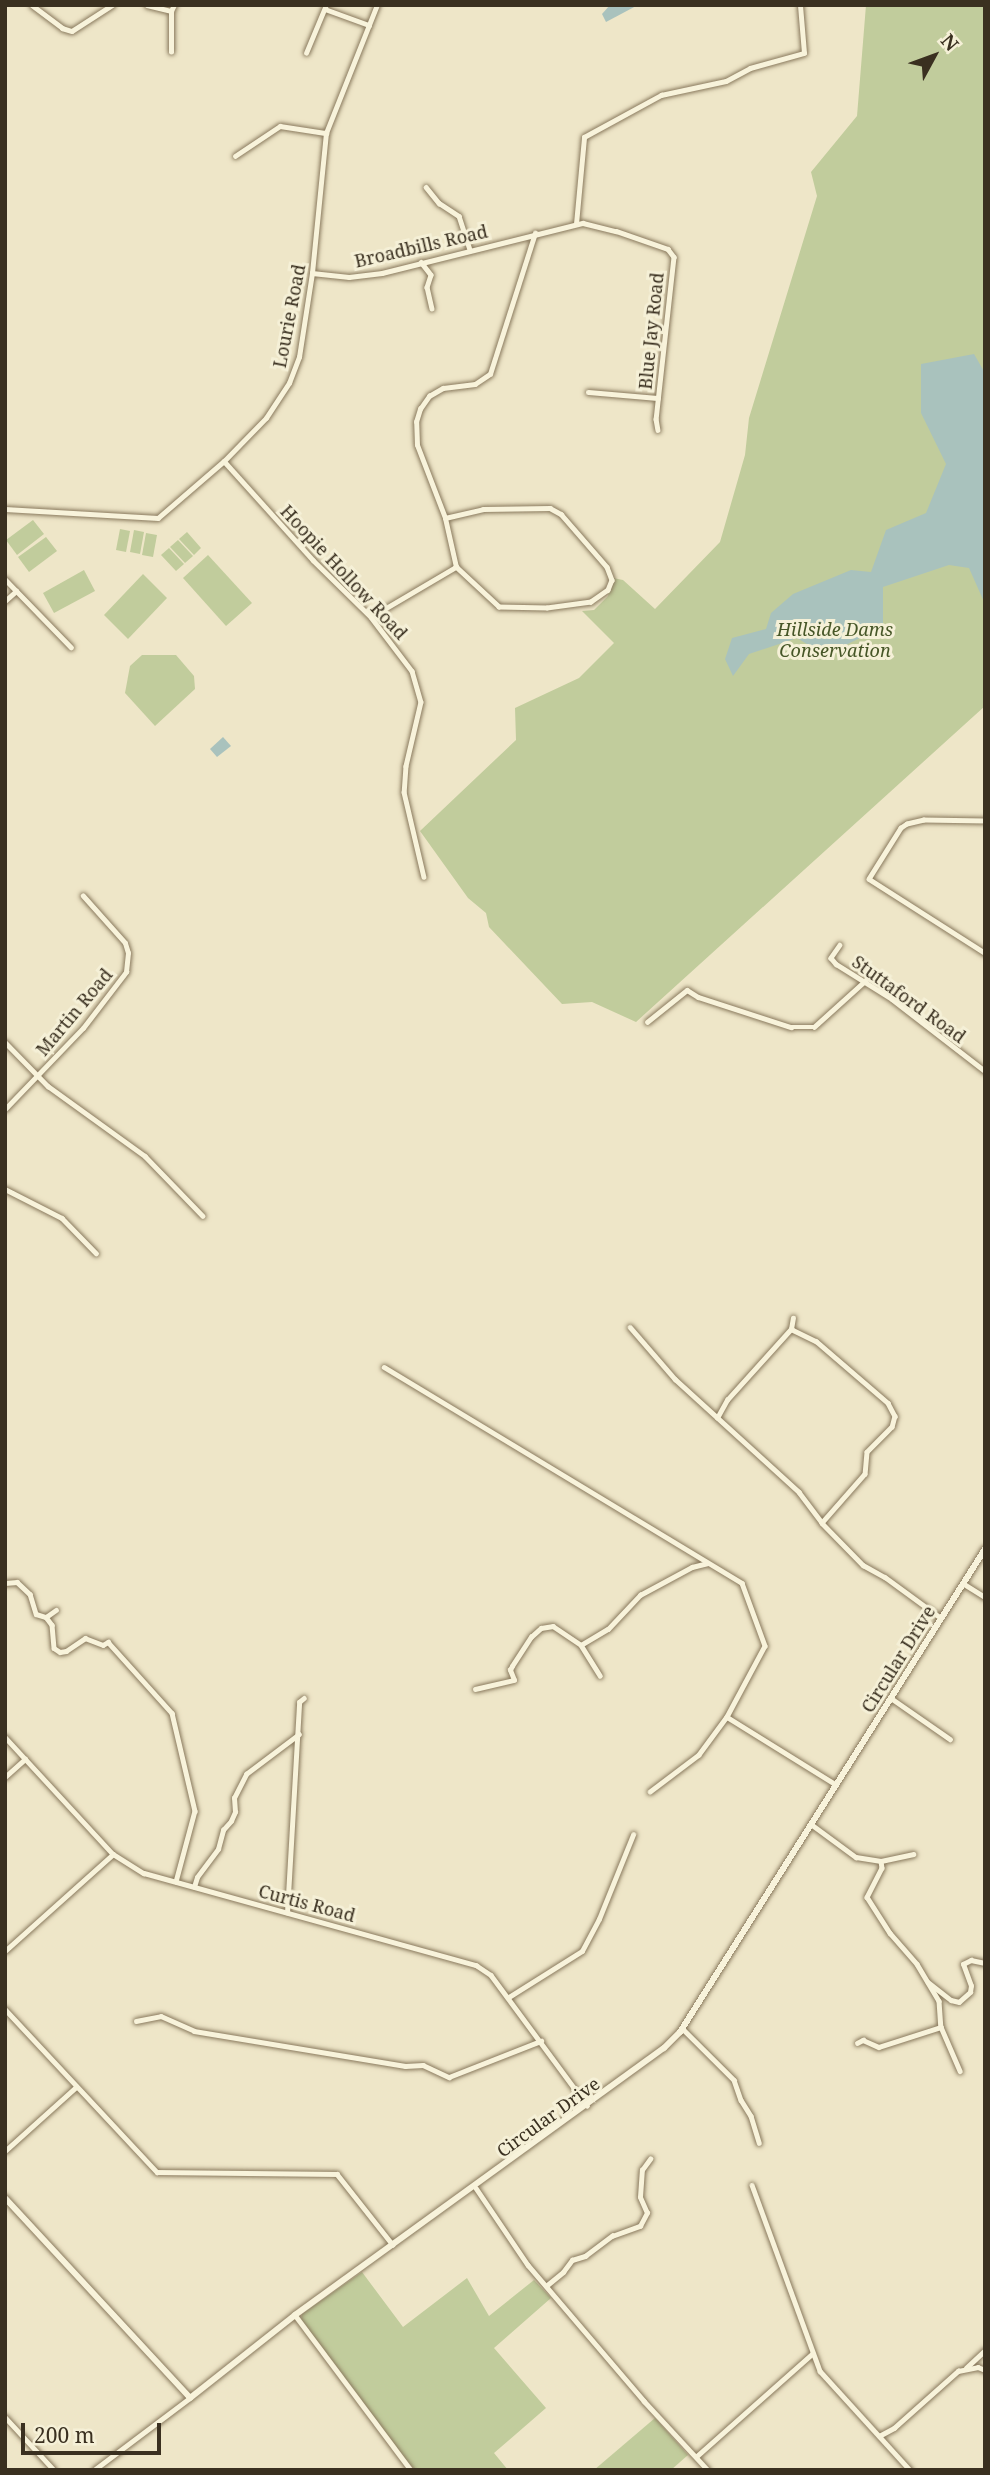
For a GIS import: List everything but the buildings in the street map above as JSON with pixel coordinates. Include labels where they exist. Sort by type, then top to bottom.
[{"type":"street","points":[[32,5],[62,28],[72,31],[112,5]]},
{"type":"street","points":[[147,5],[171,11]]},
{"type":"street","points":[[171,52],[171,11],[174,5]]},
{"type":"street","name":"Lourie Road","points":[[5,509],[158,518],[224,461],[267,418],[289,383],[299,357],[312,273],[326,133],[377,5]]},
{"type":"street","points":[[576,224],[584,137],[661,95],[726,81],[750,68],[804,52],[800,5]]},
{"type":"street","points":[[306,54],[326,7],[369,25]]},
{"type":"street","points":[[235,156],[280,126],[326,133]]},
{"type":"street","points":[[426,187],[439,204],[459,216],[470,249]]},
{"type":"street","name":"Blue Jay Road","points":[[536,233],[589,223],[617,231],[673,254],[656,419],[658,430]]},
{"type":"street","points":[[445,518],[484,509],[550,508],[561,514],[611,574],[608,590],[591,602],[508,609],[490,600],[456,566],[445,518],[417,445],[416,422],[420,409],[429,396],[443,388],[475,384],[490,374],[536,233]]},
{"type":"street","name":"Broadbills Road","points":[[312,273],[362,276],[536,233]]},
{"type":"street","points":[[421,262],[431,275],[427,287],[432,308]]},
{"type":"street","points":[[588,392],[658,398]]},
{"type":"street","name":"Hoopie Hollow Road","points":[[224,461],[313,560],[371,617],[404,658],[420,693],[404,792],[424,877]]},
{"type":"street","points":[[371,617],[456,566]]},
{"type":"street","points":[[5,579],[71,647]]},
{"type":"street","points":[[5,601],[16,591]]},
{"type":"street","points":[[985,821],[924,820],[907,824],[901,828],[869,879],[985,953]]},
{"type":"street","name":"Martin Road","points":[[5,1109],[83,1028],[127,968],[128,953],[123,940],[83,896]]},
{"type":"street","name":"Stuttaford Road","points":[[840,944],[831,958],[866,981],[985,1071]]},
{"type":"street","points":[[647,1023],[687,990],[698,997],[790,1027],[814,1027],[866,981]]},
{"type":"street","points":[[5,1042],[38,1076],[145,1156],[203,1216]]},
{"type":"street","points":[[5,1189],[62,1218],[96,1253]]},
{"type":"street","points":[[717,1418],[727,1400],[791,1329],[793,1318]]},
{"type":"street","points":[[630,1327],[675,1379],[799,1492],[822,1523],[863,1565],[885,1577],[941,1618]]},
{"type":"street","points":[[791,1329],[816,1341],[888,1403],[895,1416],[892,1427],[867,1452],[865,1474],[822,1523]]},
{"type":"street","points":[[384,1367],[742,1583],[765,1647],[727,1717],[699,1755],[650,1792]]},
{"type":"street","name":"Circular Drive","points":[[190,2398],[295,2315],[476,2188],[664,2049],[682,2028],[985,1549]]},
{"type":"street","points":[[581,1645],[608,1629],[640,1595],[692,1567],[709,1563]]},
{"type":"street","points":[[5,1583],[17,1581],[30,1594],[36,1614],[46,1617],[52,1625],[54,1648],[60,1652],[66,1651],[85,1637],[103,1645],[108,1642],[172,1713],[195,1811],[176,1882]]},
{"type":"street","points":[[963,1583],[985,1597]]},
{"type":"street","points":[[46,1617],[56,1610]]},
{"type":"street","points":[[475,1689],[514,1680],[510,1670],[531,1637],[541,1628],[553,1626],[581,1645],[600,1675]]},
{"type":"street","points":[[287,1913],[300,1733],[299,1702],[304,1698]]},
{"type":"street","points":[[890,1698],[950,1739]]},
{"type":"street","points":[[727,1717],[835,1784]]},
{"type":"street","points":[[194,1887],[201,1870],[218,1849],[223,1830],[231,1821],[235,1812],[234,1798],[246,1774],[300,1733]]},
{"type":"street","name":"Curtis Road","points":[[5,1737],[113,1854],[144,1873],[476,1965],[491,1975],[509,1997],[588,2106]]},
{"type":"street","points":[[5,1777],[26,1759]]},
{"type":"street","points":[[810,1824],[856,1857],[881,1861],[914,1854]]},
{"type":"street","points":[[509,1997],[582,1951],[599,1919],[633,1835]]},
{"type":"street","points":[[5,1951],[113,1854]]},
{"type":"street","points":[[881,1861],[882,1868],[867,1896],[939,2001],[941,2027],[960,2071]]},
{"type":"street","points":[[927,1981],[951,2000],[959,2002],[971,1992],[963,1964],[971,1960],[985,1963]]},
{"type":"street","points":[[5,2009],[157,2172],[337,2174],[394,2246]]},
{"type":"street","points":[[136,2021],[162,2016],[194,2031],[405,2066],[423,2065],[449,2077],[541,2041]]},
{"type":"street","points":[[856,2043],[863,2040],[879,2047],[941,2027]]},
{"type":"street","points":[[682,2028],[734,2080],[741,2100],[751,2116],[759,2143]]},
{"type":"street","points":[[5,2151],[76,2087]]},
{"type":"street","points":[[547,2286],[563,2273],[572,2260],[585,2256],[612,2236],[640,2226],[647,2213],[640,2197],[642,2169],[650,2159]]},
{"type":"street","points":[[752,2185],[812,2354],[821,2371],[910,2470]]},
{"type":"street","points":[[476,2188],[528,2264],[644,2401],[708,2470]]},
{"type":"street","points":[[5,2198],[190,2398],[97,2469]]},
{"type":"street","points":[[295,2315],[411,2470]]},
{"type":"street","points":[[879,2435],[894,2427],[985,2350]]},
{"type":"street","points":[[697,2456],[812,2354]]},
{"type":"street","points":[[966,2368],[985,2370]]},
{"type":"street","points":[[5,2417],[54,2470]]},
{"type":"green space","name":"Hillside Dams Conservation","points":[[866,5],[985,5],[985,706],[636,1022],[592,1002],[562,1004],[489,927],[486,913],[468,898],[420,831],[516,740],[515,708],[579,678],[614,643],[582,611],[594,610],[608,596],[613,578],[623,580],[655,609],[720,542],[745,455],[749,418],[817,196],[811,172],[857,116]]},
{"type":"green space","points":[[33,520],[44,534],[17,555],[6,540]]},
{"type":"green space","points":[[120,529],[130,531],[126,552],[116,550]]},
{"type":"green space","points":[[134,530],[144,532],[140,554],[130,552]]},
{"type":"green space","points":[[187,532],[201,548],[194,555],[179,539]]},
{"type":"green space","points":[[146,533],[157,535],[153,557],[142,555]]},
{"type":"green space","points":[[46,537],[57,551],[29,572],[18,557]]},
{"type":"green space","points":[[178,540],[193,556],[185,563],[170,547]]},
{"type":"green space","points":[[169,548],[184,564],[176,571],[161,555]]},
{"type":"green space","points":[[208,555],[252,603],[226,626],[183,578]]},
{"type":"green space","points":[[84,570],[95,591],[54,613],[43,593]]},
{"type":"green space","points":[[143,574],[167,598],[128,639],[104,615]]},
{"type":"green space","points":[[142,655],[176,655],[194,676],[195,689],[155,726],[125,693],[130,666]]},
{"type":"green space","points":[[362,2272],[403,2327],[467,2278],[489,2316],[534,2280],[551,2298],[494,2348],[546,2408],[494,2453],[508,2470],[416,2470],[301,2320],[302,2314]]},
{"type":"green space","points":[[655,2418],[688,2455],[671,2470],[594,2470]]},
{"type":"water","points":[[610,5],[638,5],[606,22],[602,14]]},
{"type":"water","points":[[974,354],[985,373],[985,604],[969,568],[949,565],[883,587],[883,627],[825,655],[797,638],[749,654],[733,676],[725,659],[732,638],[766,629],[771,613],[793,594],[851,570],[871,572],[886,530],[926,513],[946,464],[921,413],[921,364]]},
{"type":"water","points":[[223,737],[231,746],[217,757],[210,749]]}]
